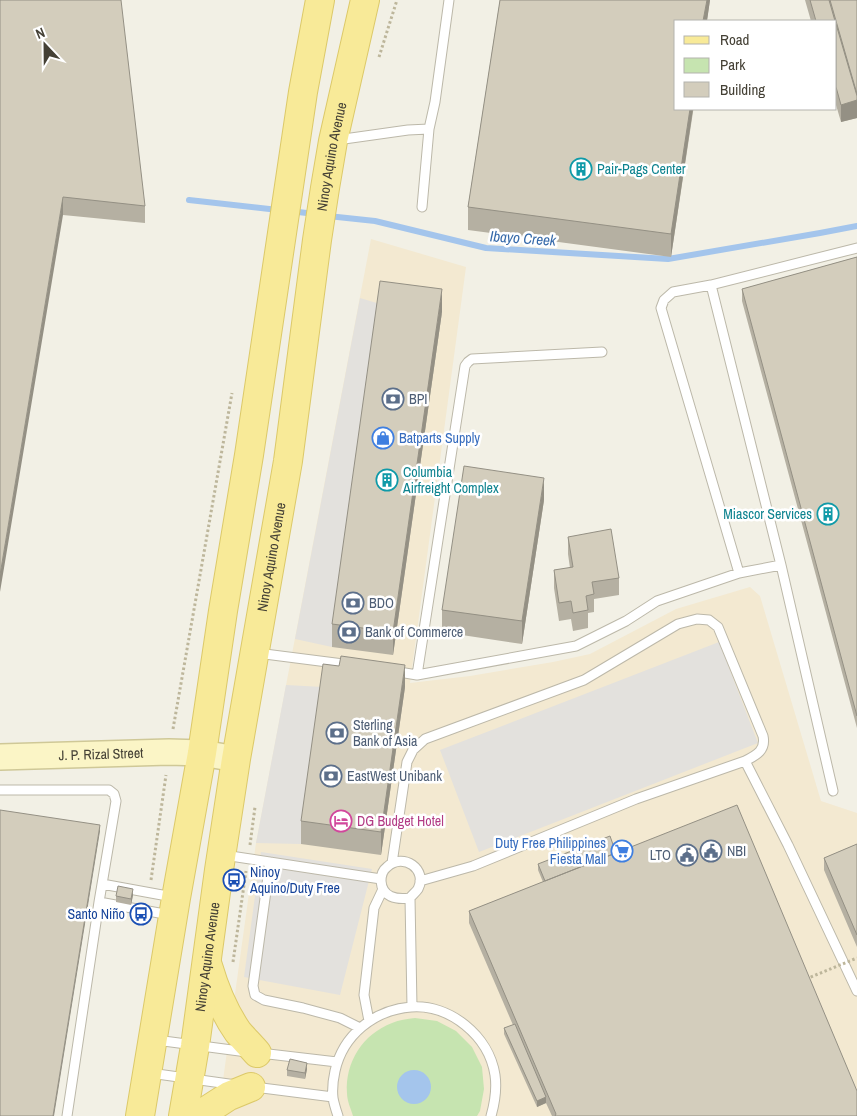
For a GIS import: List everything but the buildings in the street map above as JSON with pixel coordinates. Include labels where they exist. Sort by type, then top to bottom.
[{"type":"main road","points":[[140,1116],[202,753],[283,234],[303,92],[320,0]]},
{"type":"main road","name":"Ninoy Aquino Avenue","points":[[183,1116],[194,1046],[220,963],[235,857],[236,759],[288,461],[325,188],[333,141],[365,0]]},
{"type":"main road","points":[[220,963],[215,991],[239,1033],[257,1053]]},
{"type":"main road","points":[[198,1116],[229,1096],[251,1087]]},
{"type":"street","name":"J. P. Rizal Street","points":[[0,757],[170,752],[202,753],[236,759]]},
{"type":"lane","points":[[422,207],[429,129],[435,102],[450,0]]},
{"type":"lane","points":[[333,141],[408,130],[429,129]]},
{"type":"lane","points":[[739,573],[661,308],[664,300],[673,292],[711,285],[857,248]]},
{"type":"lane","points":[[711,285],[781,565],[833,792]]},
{"type":"lane","points":[[416,675],[465,366],[472,358],[602,352]]},
{"type":"lane","points":[[379,669],[416,675],[576,646],[626,620],[657,601],[739,573],[781,565]]},
{"type":"lane","points":[[392,863],[407,762],[413,750],[425,739],[584,680],[678,624],[696,619],[709,620],[718,627],[763,736],[763,748],[760,752],[745,761],[636,799],[474,866],[420,881]]},
{"type":"lane","points":[[254,652],[361,667]]},
{"type":"lane","points":[[745,761],[788,845],[857,990]]},
{"type":"lane","points":[[0,790],[109,790],[114,794],[116,801],[67,1116]]},
{"type":"lane","points":[[235,857],[381,879]]},
{"type":"lane","points":[[402,860],[411,863],[418,871],[420,881],[417,890],[410,898],[400,900],[390,897],[383,889],[381,879],[384,869],[392,863],[402,860]]},
{"type":"lane","points":[[270,862],[253,986],[255,995],[264,1000],[340,1018],[360,1028]]},
{"type":"lane","points":[[102,884],[150,893],[175,907]]},
{"type":"lane","points":[[369,1021],[364,995],[374,908],[383,889]]},
{"type":"lane","points":[[410,898],[412,1007]]},
{"type":"lane","points":[[99,902],[175,907]]},
{"type":"lane","points":[[338,1116],[333,1097],[333,1079],[337,1062],[346,1044],[369,1021],[389,1011],[412,1007],[435,1010],[457,1018],[474,1033],[488,1052],[495,1074],[496,1097],[491,1116]]},
{"type":"lane","points":[[153,1040],[337,1062]]},
{"type":"lane","points":[[148,1072],[333,1097]]},
{"type":"path","points":[[150,893],[170,752],[233,384]]},
{"type":"path","points":[[220,963],[235,857],[256,800]]},
{"type":"path","points":[[805,980],[857,958]]},
{"type":"shaded area","name":"Duty Free Philippines Fiesta Mall","points":[[371,239],[466,267],[410,683],[470,676],[590,654],[676,609],[750,587],[760,596],[821,801],[857,813],[857,1116],[218,1116],[256,843]]},
{"type":"shaded area","points":[[360,298],[380,304],[332,647],[295,639]]},
{"type":"shaded area","points":[[719,642],[758,743],[479,852],[440,750]]},
{"type":"shaded area","points":[[286,685],[323,687],[301,844],[256,843]]},
{"type":"shaded area","points":[[261,852],[372,869],[340,995],[244,977]]},
{"type":"green space","points":[[415,1018],[437,1021],[456,1031],[472,1047],[482,1067],[484,1089],[480,1111],[477,1116],[353,1116],[348,1099],[347,1082],[349,1071],[358,1050],[372,1034],[382,1028],[397,1021]]},
{"type":"water","points":[[414,1070],[426,1075],[431,1087],[426,1099],[414,1104],[402,1099],[397,1087],[402,1075]]},
{"type":"waterway","name":"Ibayo Creek","points":[[189,200],[278,210]]},
{"type":"waterway","name":"Ibayo Creek","points":[[290,211],[315,214]]},
{"type":"waterway","name":"Ibayo Creek","points":[[328,216],[375,221],[486,248],[668,259],[857,226]]},
{"type":"place","name":"Pair-Pags Center","points":[[581,169]]},
{"type":"place","name":"BPI","points":[[393,399]]},
{"type":"place","name":"Batparts Supply","points":[[383,438]]},
{"type":"place","name":"Columbia Airfreight Complex","points":[[387,480]]},
{"type":"place","name":"Miascor Services","points":[[828,514]]},
{"type":"place","name":"BDO","points":[[353,603]]},
{"type":"place","name":"Bank of Commerce","points":[[349,632]]},
{"type":"place","name":"Sterling Bank of Asia","points":[[337,733]]},
{"type":"place","name":"EastWest Unibank","points":[[331,776]]},
{"type":"place","name":"DG Budget Hotel","points":[[341,821]]},
{"type":"place","name":"Duty Free Philippines Fiesta Mall","points":[[622,851]]},
{"type":"place","name":"NBI","points":[[711,851]]},
{"type":"place","name":"LTO","points":[[687,855]]},
{"type":"place","name":"Ninoy Aquino/Duty Free","points":[[234,880]]},
{"type":"place","name":"Santo Niño","points":[[141,914]]}]
